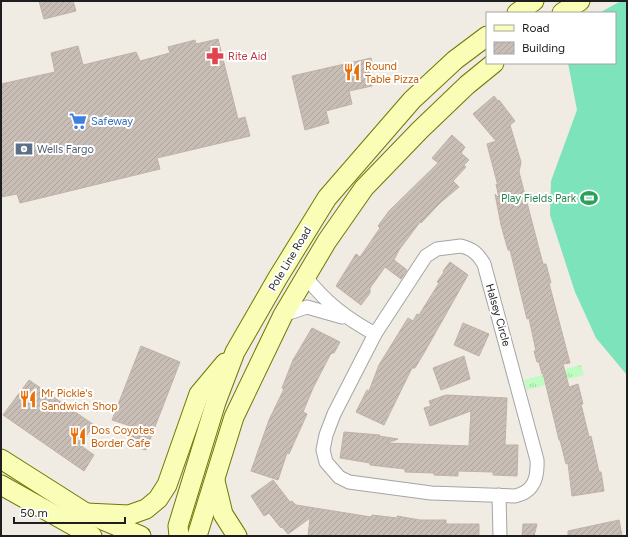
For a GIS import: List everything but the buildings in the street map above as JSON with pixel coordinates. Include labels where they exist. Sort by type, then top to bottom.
[{"type":"main road","points":[[518,12],[534,1]]},
{"type":"main road","points":[[564,12],[580,1]]},
{"type":"main road","name":"Pole Line Road","points":[[179,536],[178,526],[196,464],[216,402],[235,352],[277,279],[327,198],[412,100],[455,60],[486,37]]},
{"type":"main road","name":"Pole Line Road","points":[[197,536],[234,417],[283,315],[305,276],[327,241],[364,188],[420,130],[467,85],[493,64]]},
{"type":"main road","points":[[86,513],[129,515],[146,509],[158,499],[167,485],[200,394],[235,352]]},
{"type":"main road","points":[[1,459],[86,513],[141,536]]},
{"type":"main road","points":[[215,480],[223,514],[237,536]]},
{"type":"main road","points":[[1,485],[92,536]]},
{"type":"street","name":"Halsey Circle","points":[[461,246],[469,248],[477,254],[484,264],[537,460],[537,472],[531,489],[523,494],[499,496],[431,493],[376,487],[349,482],[339,477],[331,470],[326,462],[323,450],[326,435],[334,414],[375,334],[426,256],[437,249],[461,246]]},
{"type":"street","points":[[305,276],[320,296],[346,318],[375,334]]},
{"type":"street","points":[[283,315],[307,308],[346,318]]},
{"type":"street","points":[[499,496],[500,536]]},
{"type":"green space","name":"Play Fields Park","points":[[621,1],[627,1],[627,375],[596,338],[575,292],[550,215],[551,181],[577,110],[568,64],[616,64],[616,12],[601,12]]},
{"type":"green space","points":[[581,365],[584,375],[527,390],[524,380]]},
{"type":"place","name":"Rite Aid","points":[[215,56]]},
{"type":"place","name":"Round Table Pizza","points":[[352,72]]},
{"type":"place","name":"Safeway","points":[[78,121]]},
{"type":"place","name":"Wells Fargo","points":[[24,149]]},
{"type":"place","name":"Play Fields Park","points":[[589,198]]},
{"type":"place","name":"Mr Pickle's Sandwich Shop","points":[[28,399]]},
{"type":"place","name":"Dos Coyotes Border Cafe","points":[[78,436]]}]
